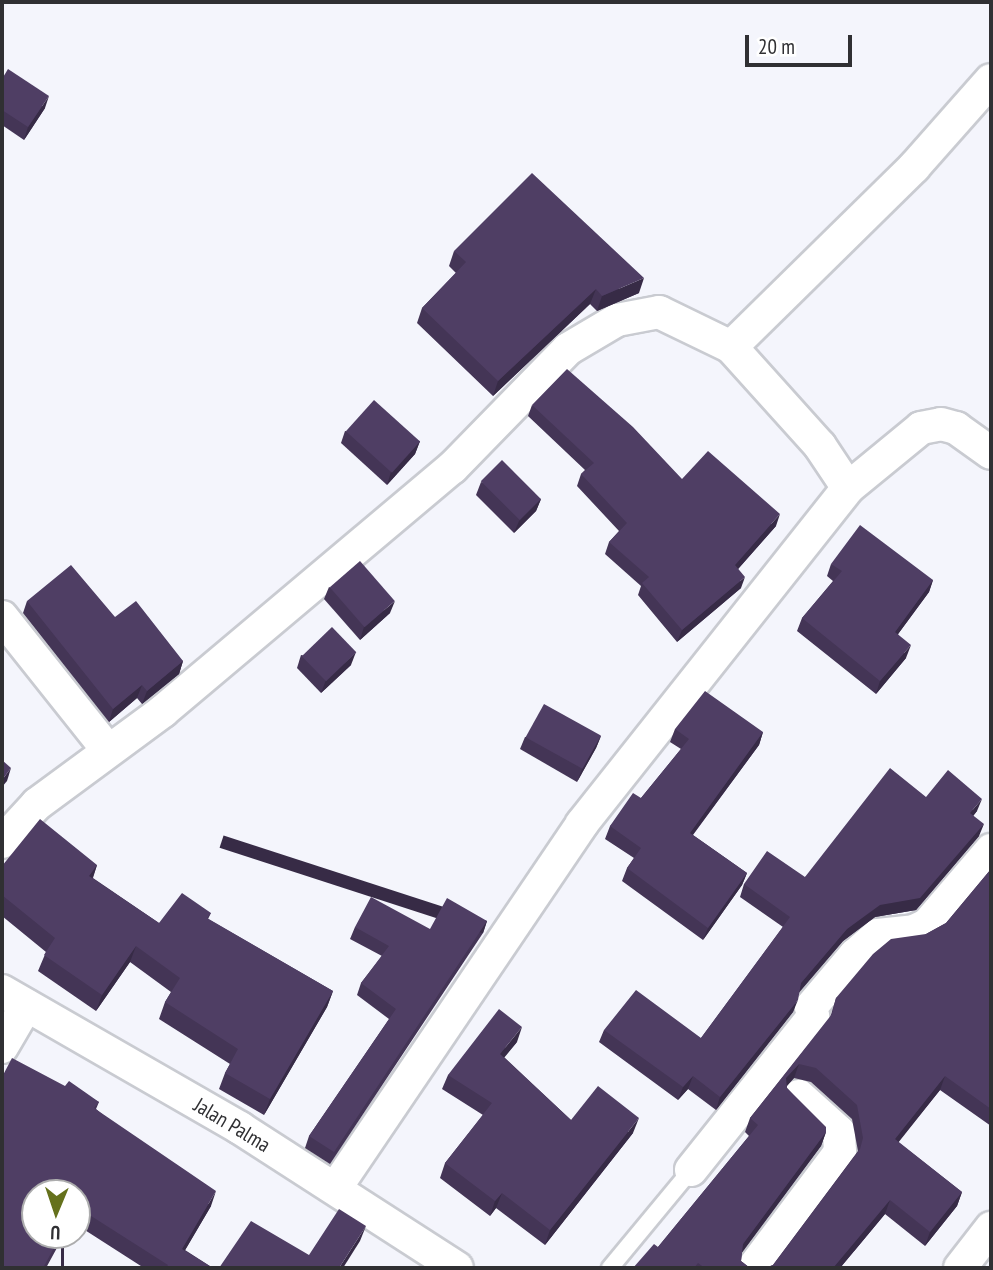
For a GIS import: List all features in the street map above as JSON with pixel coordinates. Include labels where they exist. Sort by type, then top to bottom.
[{"type":"street","points":[[731,347],[914,167],[991,80]]},
{"type":"street","points":[[2,842],[37,804],[209,674],[452,468],[568,349],[617,320],[659,312],[731,347],[820,446],[848,488]]},
{"type":"street","points":[[336,1188],[582,824],[848,488],[904,438],[921,428],[956,428],[991,453]]},
{"type":"street","points":[[2,617],[107,749]]},
{"type":"street","points":[[691,1170],[813,1017],[811,1007],[855,956],[878,935],[914,931],[927,925],[991,849]]},
{"type":"street","points":[[2,1047],[14,999]]},
{"type":"street","name":"Jalan Palma","points":[[14,999],[240,1128],[457,1268]]},
{"type":"street","points":[[753,1268],[840,1152],[839,1132],[799,1096]]},
{"type":"street","points":[[960,1268],[991,1228]]},
{"type":"lane","points":[[610,1268],[691,1170]]},
{"type":"building","points":[[8,69],[49,96],[28,127],[2,110],[2,79]]},
{"type":"building","points":[[532,173],[644,278],[602,296],[596,289],[498,381],[422,308],[466,262],[454,251]]},
{"type":"building","points":[[567,369],[633,427],[682,479],[708,451],[780,514],[735,565],[745,577],[682,630],[642,583],[649,577],[609,542],[627,523],[581,474],[594,463],[532,405]]},
{"type":"building","points":[[374,400],[420,441],[392,473],[346,431]]},
{"type":"building","points":[[502,460],[541,499],[520,520],[481,481]]},
{"type":"building","points":[[860,525],[933,580],[895,632],[911,645],[880,681],[802,618],[842,571],[831,564]]},
{"type":"building","points":[[360,561],[395,601],[365,627],[330,587]]},
{"type":"building","points":[[71,565],[115,617],[136,601],[183,661],[147,691],[142,685],[113,709],[27,601]]},
{"type":"building","points":[[332,627],[356,652],[326,681],[302,656]]},
{"type":"building","points":[[705,691],[763,732],[690,833],[747,873],[708,928],[627,868],[641,848],[610,826],[633,793],[641,798],[689,739],[675,729]]},
{"type":"building","points":[[544,704],[601,736],[582,769],[526,737]]},
{"type":"building","points":[[2,760],[11,768],[2,780]]},
{"type":"building","points":[[890,768],[926,797],[948,770],[982,799],[970,813],[984,824],[920,898],[880,905],[847,929],[801,983],[798,1000],[720,1097],[693,1076],[683,1087],[604,1030],[636,990],[701,1038],[790,917],[744,884],[767,851],[805,877]]},
{"type":"building","points":[[40,819],[97,865],[89,876],[159,923],[182,893],[211,913],[207,918],[333,991],[270,1099],[225,1073],[238,1049],[165,1002],[180,978],[136,946],[102,995],[44,955],[55,938],[2,895],[2,866]]},
{"type":"building","points":[[991,869],[991,1109],[945,1076],[895,1139],[962,1192],[930,1232],[890,1200],[833,1268],[765,1268],[773,1265],[860,1149],[863,1138],[857,1105],[816,1068],[799,1064],[786,1078],[787,1088],[826,1127],[826,1132],[743,1244],[741,1261],[750,1268],[705,1268],[698,1263],[694,1268],[633,1268],[654,1244],[658,1247],[758,1125],[750,1118],[832,1014],[836,998],[873,954],[891,939],[926,934],[946,923]]},
{"type":"building","points":[[371,897],[430,929],[447,898],[487,921],[334,1152],[309,1136],[396,1009],[361,983],[389,946],[355,927]]},
{"type":"building","points":[[499,1009],[522,1027],[500,1054],[571,1120],[598,1086],[639,1118],[550,1230],[502,1193],[495,1201],[445,1163],[492,1103],[448,1075]]},
{"type":"building","points":[[12,1058],[65,1086],[69,1081],[99,1102],[94,1108],[216,1191],[182,1249],[213,1268],[166,1268],[168,1265],[91,1216],[91,1179],[21,1179],[21,1249],[53,1249],[43,1268],[2,1268],[2,1077]]},
{"type":"building","points":[[339,1209],[366,1226],[339,1268],[219,1268],[251,1221],[309,1255]]}]
